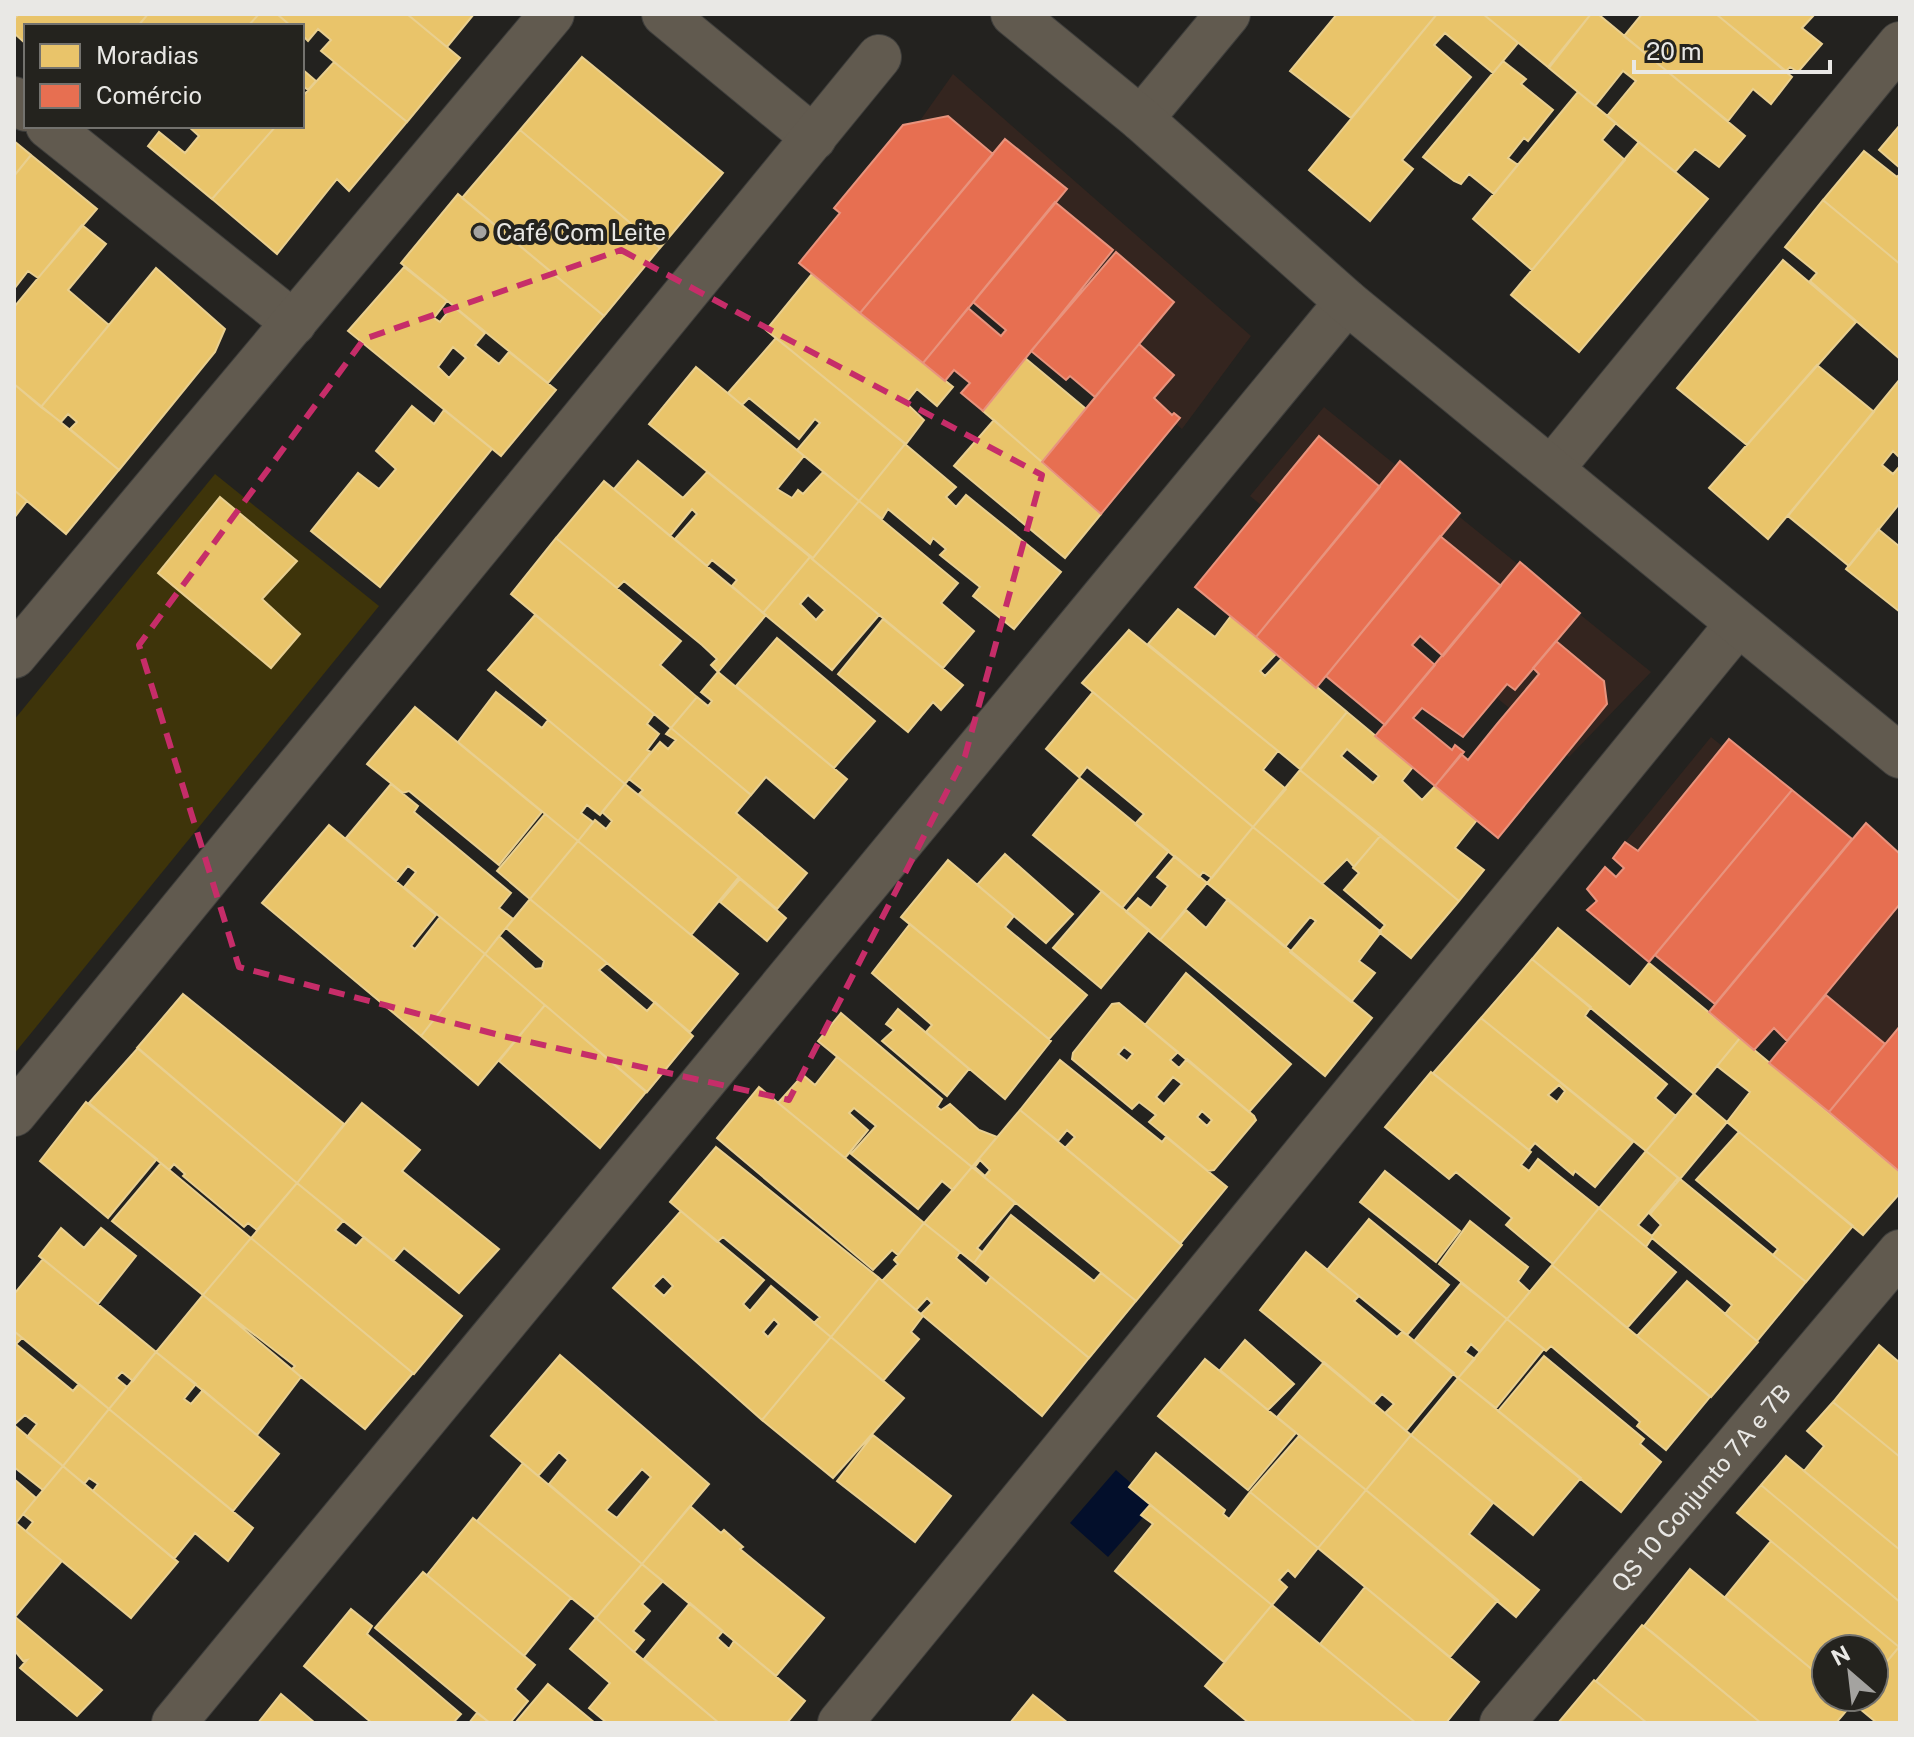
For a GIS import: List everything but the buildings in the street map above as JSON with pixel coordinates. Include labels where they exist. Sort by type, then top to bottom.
[{"type":"street","points":[[14,656],[552,14]]},
{"type":"street","points":[[664,14],[814,138]]},
{"type":"street","points":[[1013,14],[1141,119],[1347,302],[1553,467],[1737,625],[1900,756]]},
{"type":"street","points":[[1141,119],[1228,14]]},
{"type":"street","points":[[1553,467],[1900,44]]},
{"type":"street","points":[[14,1114],[879,57]]},
{"type":"street","points":[[50,128],[294,323]]},
{"type":"street","points":[[174,1723],[1347,302]]},
{"type":"street","points":[[840,1723],[1737,625]]},
{"type":"street","name":"QS 10 Conjunto 7A e 7B","points":[[1502,1723],[1900,1252]]},
{"type":"highlighted area","points":[[621,250],[1042,475],[965,756],[789,1100],[503,1036],[239,967],[139,645],[364,339]]},
{"type":"shaded area","points":[[953,74],[1251,336],[1182,429],[880,177]]},
{"type":"shaded area","points":[[1324,407],[1651,672],[1569,757],[1250,496]]},
{"type":"shaded area","points":[[215,474],[379,606],[14,1054],[14,720]]},
{"type":"shaded area","points":[[1711,737],[1900,890],[1900,1082],[1617,852]]},
{"type":"water","points":[[1116,1470],[1155,1504],[1108,1557],[1070,1523]]},
{"type":"place","name":"Café Com Leite","points":[[480,232]]}]
